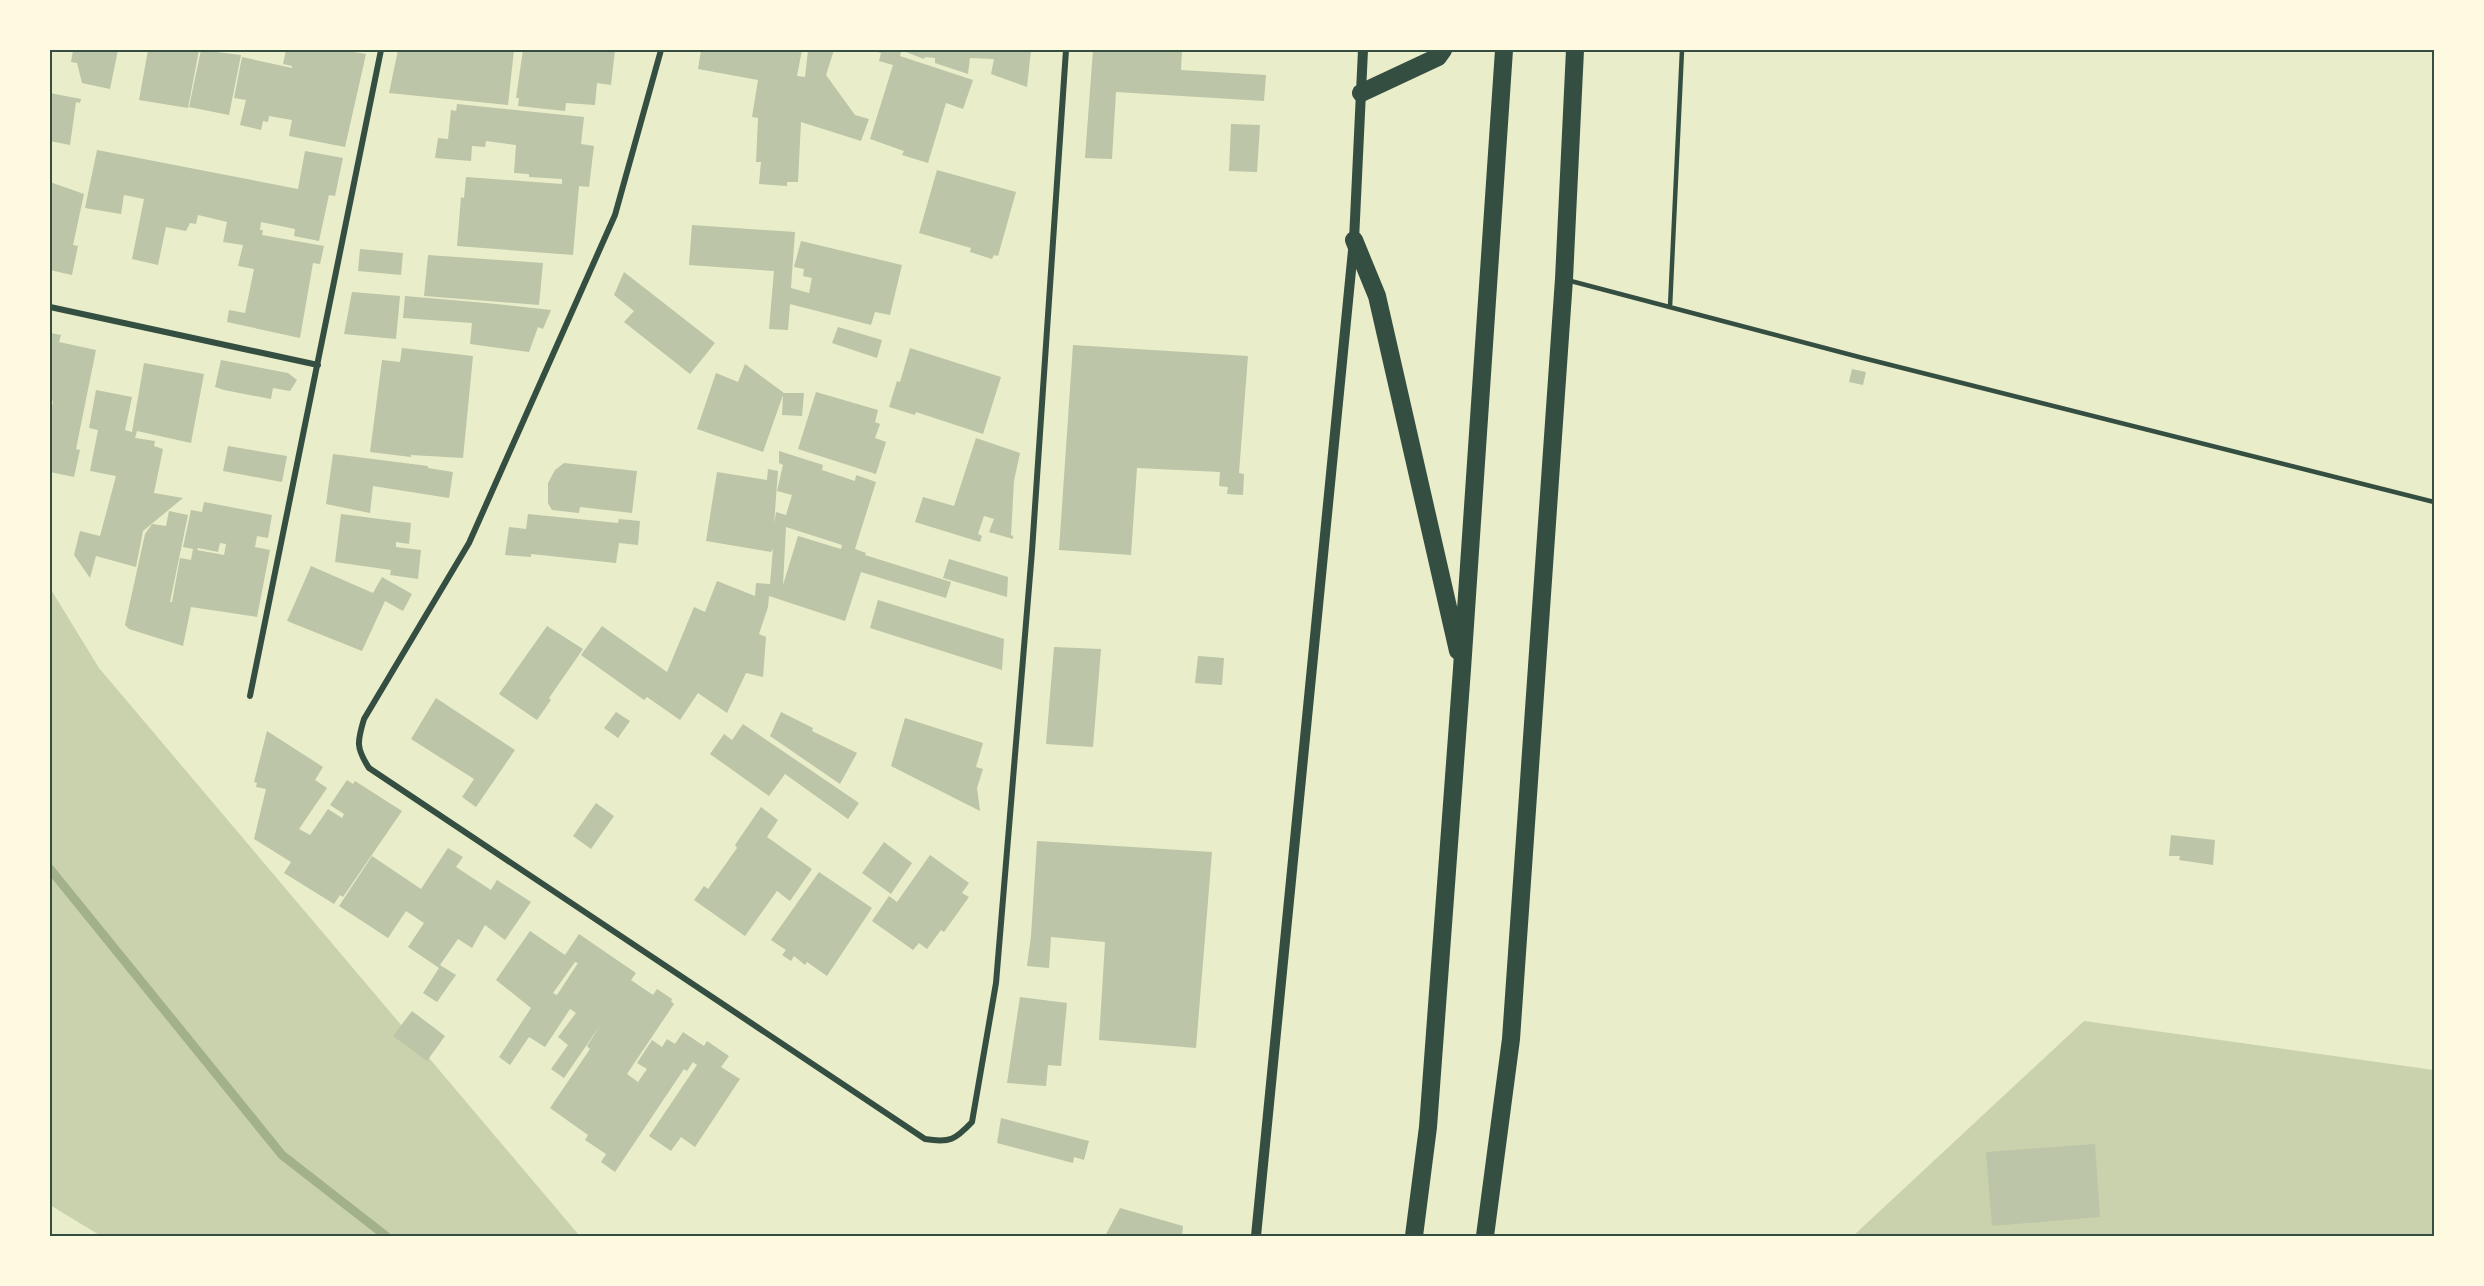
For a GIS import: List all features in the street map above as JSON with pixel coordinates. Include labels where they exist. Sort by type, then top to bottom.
[{"type":"highway","points":[[1362,93],[1438,57],[1443,50]]},
{"type":"highway","points":[[1414,1236],[1428,1127],[1504,50]]},
{"type":"highway","points":[[1485,1236],[1510,1039],[1564,279],[1575,50]]},
{"type":"highway","points":[[1354,240],[1377,296],[1462,669]]},
{"type":"street","points":[[250,696],[381,50]]},
{"type":"street","points":[[661,50],[615,215],[469,543],[364,719],[358,738],[360,753],[369,768],[925,1139],[941,1142],[956,1139],[972,1122],[996,982],[1032,539],[1066,50]]},
{"type":"street","points":[[1256,1236],[1354,240],[1363,50]]},
{"type":"street","points":[[50,307],[318,365]]},
{"type":"lane","points":[[1670,307],[1682,50]]},
{"type":"lane","points":[[1564,279],[2434,502]]},
{"type":"green space","points":[[50,588],[99,668],[578,1234],[583,1236],[101,1236],[50,1205]]},
{"type":"green space","points":[[2084,1021],[2434,1070],[2434,1236],[1853,1236]]},
{"type":"building","points":[[73,50],[118,50],[110,89],[82,83],[77,63],[71,62]]},
{"type":"building","points":[[148,50],[199,50],[188,108],[139,100]]},
{"type":"building","points":[[201,50],[241,55],[229,115],[189,107]]},
{"type":"building","points":[[286,50],[342,50],[366,54],[345,147],[289,136],[292,120],[269,116],[268,122],[263,121],[261,130],[240,125],[246,100],[234,98],[242,57],[292,68],[292,66],[283,64]]},
{"type":"building","points":[[398,50],[514,50],[508,105],[389,93]]},
{"type":"building","points":[[523,50],[615,50],[611,85],[597,83],[595,105],[566,103],[565,111],[518,106],[519,98],[516,98]]},
{"type":"building","points":[[701,50],[802,50],[797,76],[805,77],[808,50],[834,50],[826,75],[855,115],[869,119],[861,141],[801,122],[798,182],[787,182],[787,186],[759,184],[761,162],[756,162],[758,118],[752,117],[758,80],[698,69]]},
{"type":"building","points":[[870,50],[901,52],[900,56],[973,80],[963,109],[946,103],[928,163],[902,155],[904,151],[870,139],[893,65],[879,61],[881,53]]},
{"type":"building","points":[[901,50],[1031,50],[1027,87],[991,74],[994,59],[970,58],[968,74],[935,63],[935,58],[925,57],[924,59]]},
{"type":"building","points":[[1093,50],[1182,50],[1181,70],[1266,75],[1264,101],[1116,92],[1112,159],[1085,158]]},
{"type":"building","points":[[50,93],[81,99],[80,103],[76,102],[70,145],[50,141]]},
{"type":"building","points":[[457,104],[584,117],[581,144],[594,146],[589,187],[579,186],[573,255],[457,246],[461,197],[464,198],[466,177],[562,184],[562,179],[529,177],[529,174],[514,173],[516,145],[486,141],[485,147],[472,146],[471,161],[435,158],[438,138],[448,139],[451,110],[456,111]]},
{"type":"building","points":[[1231,124],[1260,125],[1257,172],[1229,171]]},
{"type":"building","points":[[97,150],[298,189],[305,151],[343,158],[335,196],[329,195],[319,241],[294,236],[295,229],[261,222],[262,235],[324,246],[320,264],[313,263],[300,338],[227,322],[229,310],[245,313],[254,269],[238,266],[243,245],[223,242],[227,222],[198,215],[196,224],[190,223],[186,231],[166,227],[158,265],[132,259],[144,199],[124,195],[121,214],[85,208]]},
{"type":"building","points":[[937,170],[1016,192],[998,256],[994,255],[992,259],[970,252],[971,248],[919,233]]},
{"type":"building","points":[[50,182],[84,194],[73,245],[78,246],[72,275],[50,270]]},
{"type":"building","points":[[692,225],[795,232],[791,288],[809,293],[812,278],[803,276],[804,269],[794,267],[801,241],[902,265],[890,315],[875,312],[871,325],[790,304],[788,330],[769,329],[774,271],[689,265]]},
{"type":"building","points":[[360,249],[403,253],[401,275],[358,271]]},
{"type":"building","points":[[428,255],[543,263],[539,305],[424,296]]},
{"type":"building","points":[[624,272],[715,343],[690,374],[624,322],[634,311],[614,295]]},
{"type":"building","points":[[352,292],[400,296],[396,339],[344,334]]},
{"type":"building","points":[[405,296],[551,310],[543,329],[538,327],[529,352],[470,344],[472,323],[403,318]]},
{"type":"building","points":[[838,327],[882,340],[877,358],[832,343]]},
{"type":"building","points":[[50,333],[61,335],[59,342],[96,350],[76,449],[80,450],[74,477],[50,472],[50,407],[53,401],[50,400]]},
{"type":"building","points":[[1073,345],[1248,356],[1239,473],[1244,474],[1243,495],[1227,494],[1228,487],[1219,486],[1220,472],[1137,468],[1131,555],[1059,550]]},
{"type":"building","points":[[402,348],[473,356],[463,458],[411,455],[411,457],[370,452],[382,360],[400,362]]},
{"type":"building","points":[[910,348],[1001,377],[983,434],[916,412],[915,415],[889,407],[897,381],[900,382]]},
{"type":"building","points":[[221,360],[288,373],[297,380],[290,391],[273,388],[271,399],[224,390],[215,387]]},
{"type":"building","points":[[144,363],[204,374],[191,443],[137,431],[135,438],[155,441],[154,446],[163,449],[154,493],[183,498],[143,531],[136,567],[96,556],[90,578],[74,555],[80,531],[100,536],[116,476],[90,471],[98,430],[89,428],[96,390],[132,397],[125,430],[132,432]]},
{"type":"building","points":[[745,364],[784,393],[804,393],[802,416],[782,415],[783,395],[763,452],[697,429],[716,373],[738,382]]},
{"type":"building","points":[[1852,369],[1866,372],[1863,385],[1849,382]]},
{"type":"building","points":[[816,392],[878,410],[875,422],[880,424],[875,438],[886,442],[876,474],[798,449]]},
{"type":"building","points":[[976,438],[1020,453],[1014,481],[1011,536],[1013,535],[1013,539],[989,532],[994,519],[984,516],[978,534],[982,536],[980,542],[915,522],[923,497],[954,506]]},
{"type":"building","points":[[228,446],[287,456],[282,482],[223,471]]},
{"type":"building","points":[[779,451],[823,465],[822,470],[855,481],[856,475],[876,482],[855,549],[866,553],[865,555],[951,582],[946,598],[861,572],[845,621],[769,596],[768,607],[759,634],[766,637],[763,677],[746,673],[727,713],[698,693],[680,720],[647,697],[644,700],[581,655],[602,626],[667,672],[694,607],[705,612],[717,581],[755,596],[756,583],[770,584],[773,549],[771,552],[706,541],[717,472],[767,480],[768,469],[778,471],[774,524],[776,512],[786,515],[792,495],[777,491],[783,465],[779,463]],"holes":[[[786,527],[842,545],[841,549],[798,536],[783,585]]]},
{"type":"building","points":[[333,454],[428,466],[428,468],[453,472],[449,498],[373,486],[370,513],[326,504]]},
{"type":"building","points":[[564,463],[637,471],[632,513],[580,507],[579,513],[552,510],[548,503],[548,483],[555,470]]},
{"type":"building","points":[[204,502],[272,515],[268,538],[257,536],[255,547],[270,550],[257,617],[191,607],[183,646],[129,629],[125,625],[145,534],[152,524],[166,526],[169,511],[188,515],[170,602],[172,602],[180,558],[191,560],[193,549],[183,547],[191,510],[202,512]],"holes":[[[220,543],[226,544],[224,555],[197,550],[198,548],[218,552]]]},
{"type":"building","points":[[341,514],[411,523],[409,544],[396,542],[396,547],[421,550],[418,579],[390,575],[391,570],[335,562]]},
{"type":"building","points":[[528,514],[618,523],[619,519],[640,521],[638,545],[619,543],[616,563],[531,554],[531,557],[505,555],[509,527],[526,529]]},
{"type":"building","points":[[949,559],[1008,577],[1007,597],[943,578]]},
{"type":"building","points":[[311,566],[373,593],[382,577],[412,594],[403,611],[385,601],[362,651],[287,621]]},
{"type":"building","points":[[878,600],[1004,639],[1002,670],[870,628]]},
{"type":"building","points":[[547,626],[583,649],[549,698],[551,700],[537,720],[499,694]]},
{"type":"building","points":[[1054,647],[1101,649],[1093,747],[1046,744]]},
{"type":"building","points":[[1198,656],[1224,658],[1222,685],[1195,683]]},
{"type":"building","points":[[436,698],[515,750],[476,807],[462,797],[474,779],[411,739]]},
{"type":"building","points":[[616,712],[630,721],[618,738],[604,728]]},
{"type":"building","points":[[781,712],[813,728],[812,731],[857,753],[840,784],[770,736]]},
{"type":"building","points":[[905,718],[983,743],[976,767],[983,769],[977,788],[980,811],[891,766]]},
{"type":"building","points":[[743,724],[859,803],[848,819],[785,774],[769,796],[710,754],[724,734],[732,740]]},
{"type":"building","points":[[267,731],[323,767],[315,780],[327,788],[299,829],[310,835],[328,809],[342,818],[344,814],[330,805],[347,780],[353,784],[355,781],[402,811],[343,897],[340,895],[334,904],[284,873],[291,862],[254,839],[266,789],[256,787],[257,783],[254,782]]},
{"type":"building","points":[[596,803],[614,816],[591,849],[573,836]]},
{"type":"building","points":[[761,807],[778,820],[767,837],[812,869],[790,901],[777,891],[745,936],[694,900],[704,886],[708,889],[737,848],[735,845]]},
{"type":"building","points":[[2171,835],[2215,840],[2213,865],[2179,860],[2180,856],[2169,856]]},
{"type":"building","points":[[1037,841],[1212,852],[1196,1048],[1099,1040],[1105,942],[1051,937],[1049,968],[1027,966]]},
{"type":"building","points":[[884,842],[912,863],[891,894],[862,873]]},
{"type":"building","points":[[448,848],[463,857],[456,867],[491,890],[497,880],[531,902],[505,940],[485,925],[472,948],[458,939],[440,965],[456,975],[437,1002],[423,993],[439,968],[408,947],[424,923],[406,911],[388,938],[339,906],[372,856],[421,889]]},
{"type":"building","points":[[930,855],[969,883],[962,893],[969,897],[944,932],[941,930],[927,949],[919,943],[913,950],[872,921],[889,896],[897,902]]},
{"type":"building","points":[[819,872],[872,908],[827,976],[807,962],[805,965],[794,956],[791,961],[782,955],[786,950],[771,940]]},
{"type":"building","points":[[530,931],[565,955],[579,934],[636,973],[631,980],[653,995],[657,989],[672,999],[674,1004],[627,1074],[638,1082],[647,1069],[637,1063],[652,1040],[662,1047],[667,1039],[675,1044],[683,1032],[704,1046],[707,1041],[729,1056],[721,1067],[740,1079],[695,1147],[681,1137],[671,1151],[649,1136],[697,1065],[693,1062],[687,1071],[684,1069],[615,1172],[601,1162],[606,1154],[585,1140],[588,1135],[550,1108],[590,1049],[587,1046],[601,1024],[564,1078],[551,1069],[568,1045],[558,1037],[576,1013],[570,1009],[545,1047],[529,1037],[510,1065],[499,1057],[531,1008],[496,980]],"holes":[[[575,962],[578,963],[557,995],[553,993]]]},
{"type":"building","points":[[1020,997],[1067,1003],[1061,1066],[1048,1065],[1046,1086],[1007,1083]]},
{"type":"building","points":[[412,1011],[445,1036],[427,1061],[393,1036]]},
{"type":"building","points":[[1001,1118],[1089,1141],[1084,1160],[1074,1157],[1073,1163],[997,1143]]},
{"type":"building","points":[[2095,1144],[2100,1217],[1992,1226],[1986,1152]]},
{"type":"building","points":[[1120,1208],[1183,1226],[1182,1236],[1105,1236]]},
{"type":"waterway","points":[[50,869],[282,1155],[386,1236]]}]
